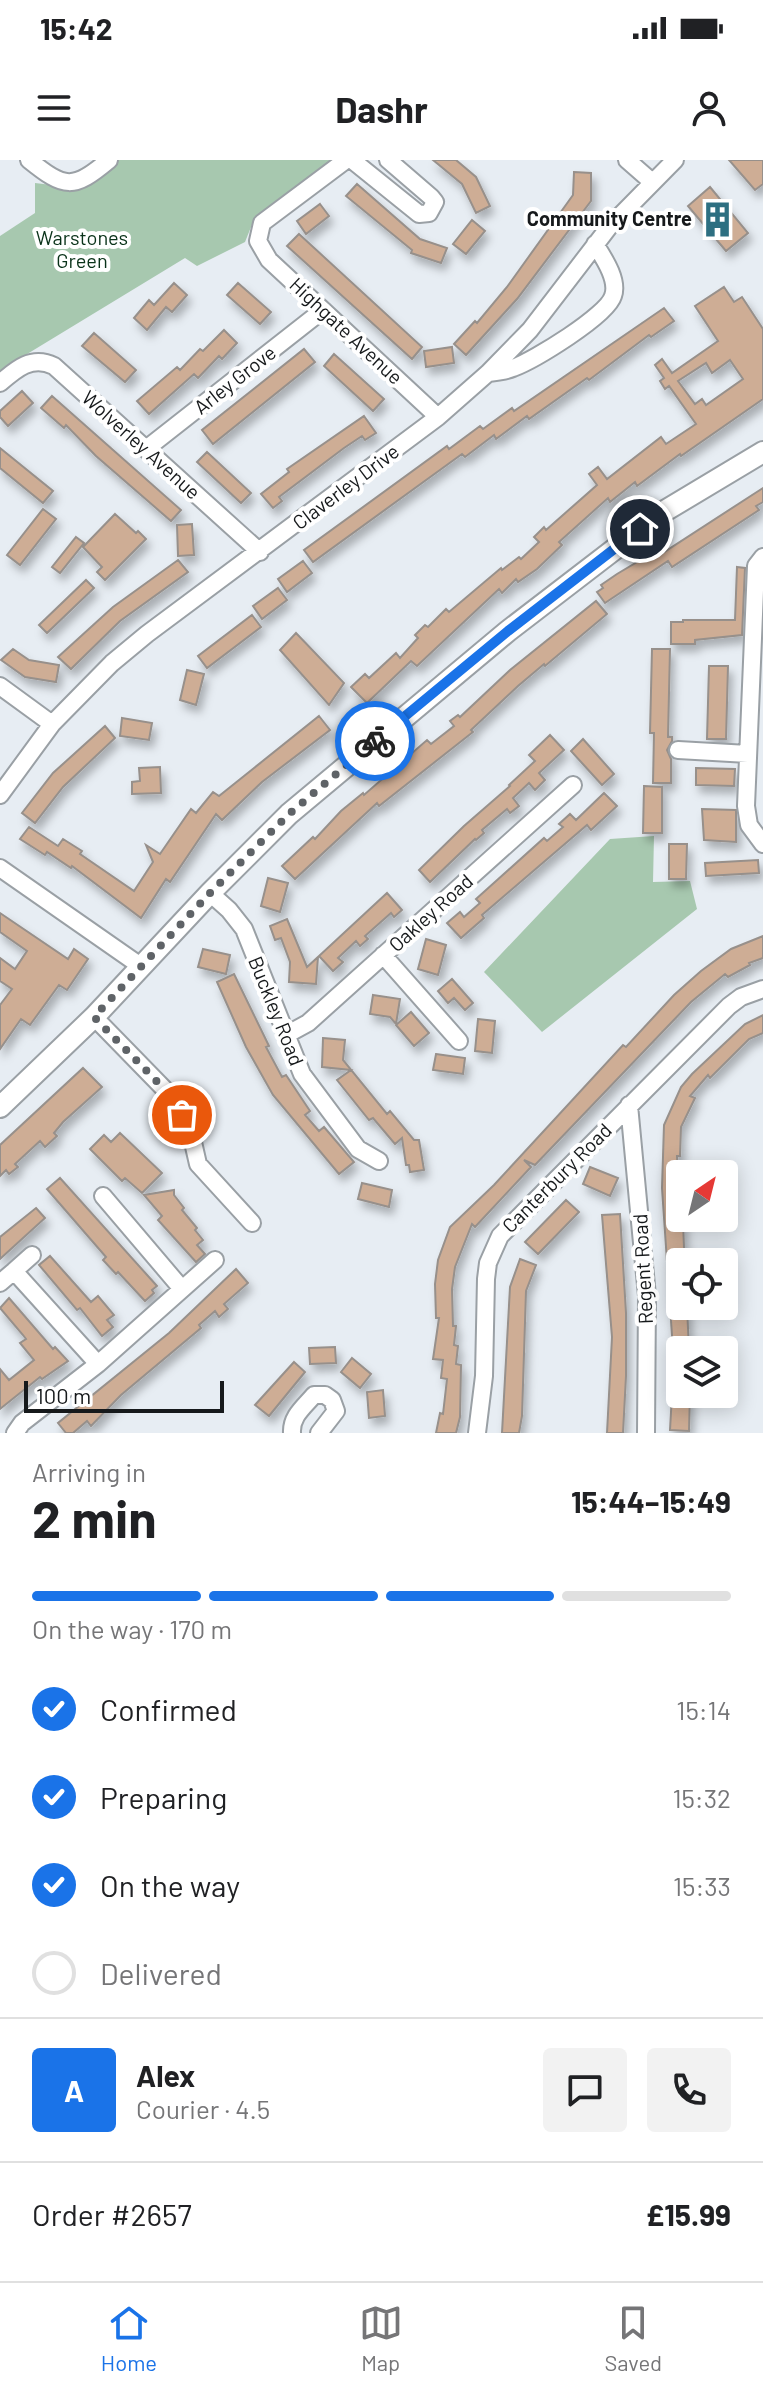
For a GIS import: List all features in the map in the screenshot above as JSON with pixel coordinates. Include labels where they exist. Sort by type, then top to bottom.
[{"type":"street","points":[[29,160],[62,183],[74,184],[109,160]]},
{"type":"street","name":"Highgate Avenue","points":[[346,160],[262,223],[258,241],[269,260],[438,417]]},
{"type":"street","points":[[352,160],[419,214],[429,213],[435,202],[388,160]]},
{"type":"street","points":[[627,160],[651,181]]},
{"type":"street","name":"Claverley Drive","points":[[0,795],[52,724],[125,652],[438,417],[488,373],[530,330],[595,244],[651,181],[675,160]]},
{"type":"street","points":[[488,373],[512,369],[555,345],[607,305],[614,294],[613,284],[595,244]]},
{"type":"street","name":"Arley Grove","points":[[146,449],[323,310]]},
{"type":"street","name":"Wolverley Avenue","points":[[0,383],[23,364],[38,361],[54,366],[260,552]]},
{"type":"street","points":[[0,1107],[94,1017],[289,814],[508,631],[663,512],[763,452]]},
{"type":"street","points":[[763,557],[756,566],[746,806],[749,825],[763,844]]},
{"type":"street","points":[[0,686],[52,724]]},
{"type":"street","points":[[678,750],[748,754]]},
{"type":"street","name":"Oakley Road","points":[[286,1035],[308,1023],[573,785]]},
{"type":"street","points":[[0,868],[142,967]]},
{"type":"street","name":"Buckley Road","points":[[210,893],[244,929],[302,1074],[358,1149],[379,1161]]},
{"type":"street","points":[[383,955],[459,1041]]},
{"type":"street","name":"Canterbury Road","points":[[477,1433],[484,1376],[486,1279],[493,1247],[508,1225],[729,1006],[741,997],[763,989]]},
{"type":"street","points":[[94,1017],[175,1100],[190,1129],[198,1164],[252,1223]]},
{"type":"street","name":"Regent Road","points":[[629,1105],[647,1296],[646,1433]]},
{"type":"street","points":[[103,1196],[182,1289]]},
{"type":"street","points":[[0,1283],[32,1255]]},
{"type":"street","points":[[15,1433],[22,1423],[98,1364],[215,1260]]},
{"type":"street","points":[[14,1271],[98,1364]]},
{"type":"street","points":[[292,1433],[291,1424],[295,1417],[314,1395],[318,1395],[332,1400],[336,1411],[319,1433]]},
{"type":"green space","name":"Warstones Green","points":[[116,160],[335,160],[253,222],[245,242],[197,266],[185,258],[14,362],[0,374],[0,236],[35,213],[35,183],[77,188]]},
{"type":"green space","points":[[654,836],[653,882],[690,881],[697,909],[542,1032],[484,972],[610,839]]},
{"type":"building","points":[[433,160],[456,160],[476,177],[490,206],[476,213],[462,184]]},
{"type":"building","points":[[729,160],[763,160],[763,184],[755,190]]},
{"type":"building","points":[[574,172],[591,173],[591,201],[517,299],[466,355],[454,344],[475,321],[477,323],[507,287],[573,195]]},
{"type":"building","points":[[357,184],[420,239],[447,248],[441,263],[411,253],[412,250],[346,196]]},
{"type":"building","name":"Community Centre","points":[[710,187],[748,233],[726,251],[688,206]]},
{"type":"building","points":[[320,204],[329,216],[306,234],[297,221]]},
{"type":"building","points":[[472,220],[485,231],[466,254],[453,244]]},
{"type":"building","points":[[299,234],[422,347],[412,359],[287,246]]},
{"type":"building","points":[[174,283],[187,295],[172,312],[166,307],[147,330],[134,318],[149,300],[154,305]]},
{"type":"building","points":[[238,283],[271,312],[260,324],[227,295]]},
{"type":"building","points":[[724,287],[734,302],[742,297],[763,329],[763,399],[637,486],[635,482],[610,502],[608,498],[559,542],[562,545],[537,569],[518,582],[516,579],[502,593],[499,589],[417,666],[411,661],[367,703],[351,687],[365,674],[369,678],[396,653],[400,658],[425,625],[428,627],[446,609],[449,612],[501,568],[519,557],[521,559],[539,542],[534,537],[544,527],[546,530],[597,485],[589,474],[598,467],[607,479],[661,437],[666,444],[696,424],[669,386],[665,389],[660,381],[664,378],[655,365],[662,359],[672,373],[718,341],[695,306]],"holes":[[[730,360],[743,379],[706,405],[702,399],[695,404],[678,381],[706,363],[712,373]]]},
{"type":"building","points":[[664,308],[674,321],[651,337],[649,335],[589,380],[587,378],[529,419],[527,416],[496,439],[494,435],[465,457],[462,454],[313,562],[304,550],[447,446],[449,449],[512,408],[514,411]]},
{"type":"building","points":[[224,330],[237,343],[222,359],[219,356],[198,378],[194,374],[149,414],[137,401],[177,367],[180,370]]},
{"type":"building","points":[[94,333],[136,370],[125,382],[82,346]]},
{"type":"building","points":[[452,347],[454,363],[426,367],[424,351]]},
{"type":"building","points":[[304,349],[315,362],[213,444],[202,430]]},
{"type":"building","points":[[334,354],[384,399],[373,411],[324,366]]},
{"type":"building","points":[[22,391],[33,403],[8,426],[0,417],[0,411]]},
{"type":"building","points":[[52,396],[181,510],[171,521],[96,456],[66,425],[64,428],[41,408]]},
{"type":"building","points":[[364,416],[376,433],[365,440],[362,436],[344,448],[279,497],[282,501],[273,508],[261,494],[289,472],[287,469]]},
{"type":"building","points":[[0,448],[53,491],[43,503],[0,468]]},
{"type":"building","points":[[207,452],[251,493],[241,503],[197,462]]},
{"type":"building","points":[[763,488],[763,502],[756,506],[759,510],[672,567],[668,561],[605,603],[597,592],[603,588],[601,585],[617,574],[649,555],[656,553],[658,556]]},
{"type":"building","points":[[43,509],[56,519],[20,565],[7,555]]},
{"type":"building","points":[[115,514],[146,539],[105,580],[97,572],[102,567],[83,547]]},
{"type":"building","points":[[192,524],[194,555],[178,556],[177,525]]},
{"type":"building","points":[[76,537],[84,543],[60,573],[52,567]]},
{"type":"building","points":[[178,560],[188,572],[120,621],[71,669],[58,657],[113,607]]},
{"type":"building","points":[[303,561],[312,573],[287,592],[278,579]]},
{"type":"building","points":[[737,567],[745,568],[742,635],[695,640],[695,644],[671,644],[671,622],[735,620]]},
{"type":"building","points":[[86,580],[94,588],[47,633],[39,625]]},
{"type":"building","points":[[278,588],[287,600],[262,619],[253,606]]},
{"type":"building","points":[[596,601],[607,614],[518,686],[471,730],[473,732],[379,806],[377,803],[295,879],[282,866],[313,837],[315,839],[341,811],[427,740],[431,744],[454,726],[450,721],[458,715],[460,717],[510,670]]},
{"type":"building","points":[[252,615],[261,627],[207,668],[198,656]]},
{"type":"building","points":[[296,633],[344,683],[329,705],[280,650]]},
{"type":"building","points":[[13,649],[29,660],[59,665],[56,682],[25,677],[1,660]]},
{"type":"building","points":[[652,649],[670,649],[668,737],[672,737],[672,741],[667,750],[671,759],[671,783],[653,783],[654,733],[650,733]]},
{"type":"building","points":[[709,666],[728,666],[726,739],[707,739]]},
{"type":"building","points":[[187,670],[204,674],[196,705],[180,700]]},
{"type":"building","points":[[319,716],[330,730],[262,782],[222,820],[216,814],[170,882],[166,879],[141,918],[72,866],[47,852],[45,855],[20,839],[29,827],[58,846],[63,839],[134,891],[153,862],[146,845],[160,854],[191,809],[196,813],[213,792],[219,796]]},
{"type":"building","points":[[122,718],[152,723],[149,740],[120,736]]},
{"type":"building","points":[[105,726],[115,738],[63,787],[35,823],[22,813],[53,773]]},
{"type":"building","points":[[550,735],[564,750],[539,773],[545,780],[535,790],[529,783],[513,798],[519,806],[510,813],[507,809],[482,830],[484,833],[430,882],[419,870],[535,761],[529,755]]},
{"type":"building","points":[[583,739],[614,774],[602,785],[571,751]]},
{"type":"building","points":[[160,767],[161,793],[132,794],[132,782],[140,781],[139,768]]},
{"type":"building","points":[[696,768],[735,769],[734,786],[696,785]]},
{"type":"building","points":[[644,786],[662,787],[662,833],[643,833]]},
{"type":"building","points":[[604,793],[617,806],[591,830],[587,825],[482,915],[484,918],[461,938],[447,923],[460,912],[464,917],[480,903],[476,899],[544,838],[547,841],[563,827],[559,824],[570,814],[576,820]]},
{"type":"building","points":[[702,809],[736,810],[736,842],[704,840]]},
{"type":"building","points":[[669,844],[687,844],[686,879],[669,879]]},
{"type":"building","points":[[758,860],[759,873],[706,876],[705,863]]},
{"type":"building","points":[[268,878],[288,883],[280,912],[261,906]]},
{"type":"building","points":[[387,893],[402,910],[394,917],[391,913],[365,936],[368,939],[360,946],[356,941],[338,958],[343,962],[333,971],[319,956]]},
{"type":"building","points":[[0,913],[68,959],[74,949],[88,959],[67,990],[59,985],[30,1025],[21,1019],[0,1049],[0,1005],[12,989],[0,981],[0,958],[15,969],[27,951],[0,932]]},
{"type":"building","points":[[287,919],[307,967],[318,957],[316,984],[289,982],[290,962],[281,938],[275,940],[270,926]]},
{"type":"building","points":[[763,936],[763,958],[728,977],[725,974],[691,1002],[535,1165],[524,1160],[531,1167],[475,1227],[472,1224],[455,1267],[452,1289],[453,1326],[456,1326],[454,1345],[458,1346],[456,1364],[461,1365],[460,1417],[456,1433],[436,1433],[440,1413],[443,1414],[447,1379],[441,1378],[443,1360],[433,1359],[439,1318],[436,1318],[435,1284],[438,1260],[450,1227],[494,1185],[623,1045],[626,1047],[674,995],[731,949]]},
{"type":"building","points":[[426,939],[446,945],[438,975],[418,969]]},
{"type":"building","points":[[203,949],[230,955],[226,974],[198,967]]},
{"type":"building","points":[[234,974],[282,1077],[286,1075],[310,1111],[305,1115],[319,1131],[324,1127],[354,1162],[339,1174],[273,1095],[246,1047],[217,982]]},
{"type":"building","points":[[452,979],[473,1003],[465,1010],[454,998],[448,1003],[438,991]]},
{"type":"building","points":[[373,995],[400,999],[396,1024],[390,1017],[370,1014]]},
{"type":"building","points":[[411,1012],[429,1033],[414,1046],[396,1025]]},
{"type":"building","points":[[763,1015],[763,1033],[749,1039],[710,1078],[708,1075],[690,1096],[695,1098],[681,1127],[680,1156],[677,1156],[677,1160],[666,1160],[666,1232],[683,1232],[684,1248],[666,1248],[662,1188],[664,1125],[681,1087],[745,1024]]},
{"type":"building","points":[[478,1019],[495,1021],[492,1053],[475,1051]]},
{"type":"building","points":[[323,1038],[345,1040],[343,1060],[387,1114],[390,1111],[414,1140],[419,1140],[424,1170],[410,1172],[402,1138],[395,1144],[373,1118],[369,1120],[337,1080],[351,1070],[322,1067]]},
{"type":"building","points":[[436,1054],[465,1058],[463,1074],[433,1070]]},
{"type":"building","points":[[83,1068],[102,1087],[63,1122],[54,1133],[57,1136],[45,1147],[40,1141],[15,1164],[18,1167],[9,1174],[6,1170],[0,1176],[0,1145]]},
{"type":"building","points":[[120,1133],[162,1173],[142,1193],[125,1178],[122,1181],[90,1149],[104,1135],[111,1142]]},
{"type":"building","points":[[590,1167],[618,1178],[610,1196],[583,1184]]},
{"type":"building","points":[[60,1178],[157,1286],[145,1301],[103,1260],[106,1257],[47,1189]]},
{"type":"building","points":[[362,1183],[392,1190],[389,1207],[358,1199]]},
{"type":"building","points":[[174,1190],[174,1195],[184,1208],[182,1210],[203,1240],[197,1245],[205,1254],[196,1262],[158,1220],[162,1216],[144,1195]]},
{"type":"building","points":[[566,1200],[579,1212],[538,1254],[525,1242]]},
{"type":"building","points":[[36,1208],[45,1218],[0,1259],[0,1237]]},
{"type":"building","points":[[620,1214],[626,1313],[623,1433],[607,1433],[612,1337],[602,1215]]},
{"type":"building","points":[[50,1256],[91,1302],[98,1296],[114,1315],[107,1320],[113,1327],[102,1336],[39,1265]]},
{"type":"building","points":[[520,1259],[536,1265],[526,1291],[522,1416],[519,1433],[502,1433],[510,1287]]},
{"type":"building","points":[[236,1269],[248,1283],[224,1304],[228,1309],[219,1317],[215,1311],[199,1325],[201,1328],[121,1395],[91,1426],[87,1421],[73,1433],[66,1433],[58,1423],[169,1333]]},
{"type":"building","points":[[9,1298],[53,1349],[55,1347],[68,1361],[42,1379],[40,1377],[0,1409],[0,1369],[9,1380],[34,1360],[20,1343],[26,1339],[0,1308]]},
{"type":"building","points":[[671,1320],[688,1320],[688,1336],[672,1336]]},
{"type":"building","points":[[335,1347],[336,1363],[310,1364],[309,1348]]},
{"type":"building","points":[[352,1358],[371,1374],[360,1388],[341,1372]]},
{"type":"building","points":[[294,1362],[305,1372],[269,1416],[255,1405]]},
{"type":"building","points":[[383,1390],[385,1416],[369,1418],[367,1392]]},
{"type":"building","points":[[671,1408],[690,1408],[689,1431],[670,1430]]},
{"type":"way so far","points":[[182,1115],[175,1100],[94,1017],[289,814],[375,741]]},
{"type":"place","name":"Community Centre","points":[[718,219]]},
{"type":"route","points":[[375,741],[508,631],[640,529]]}]
